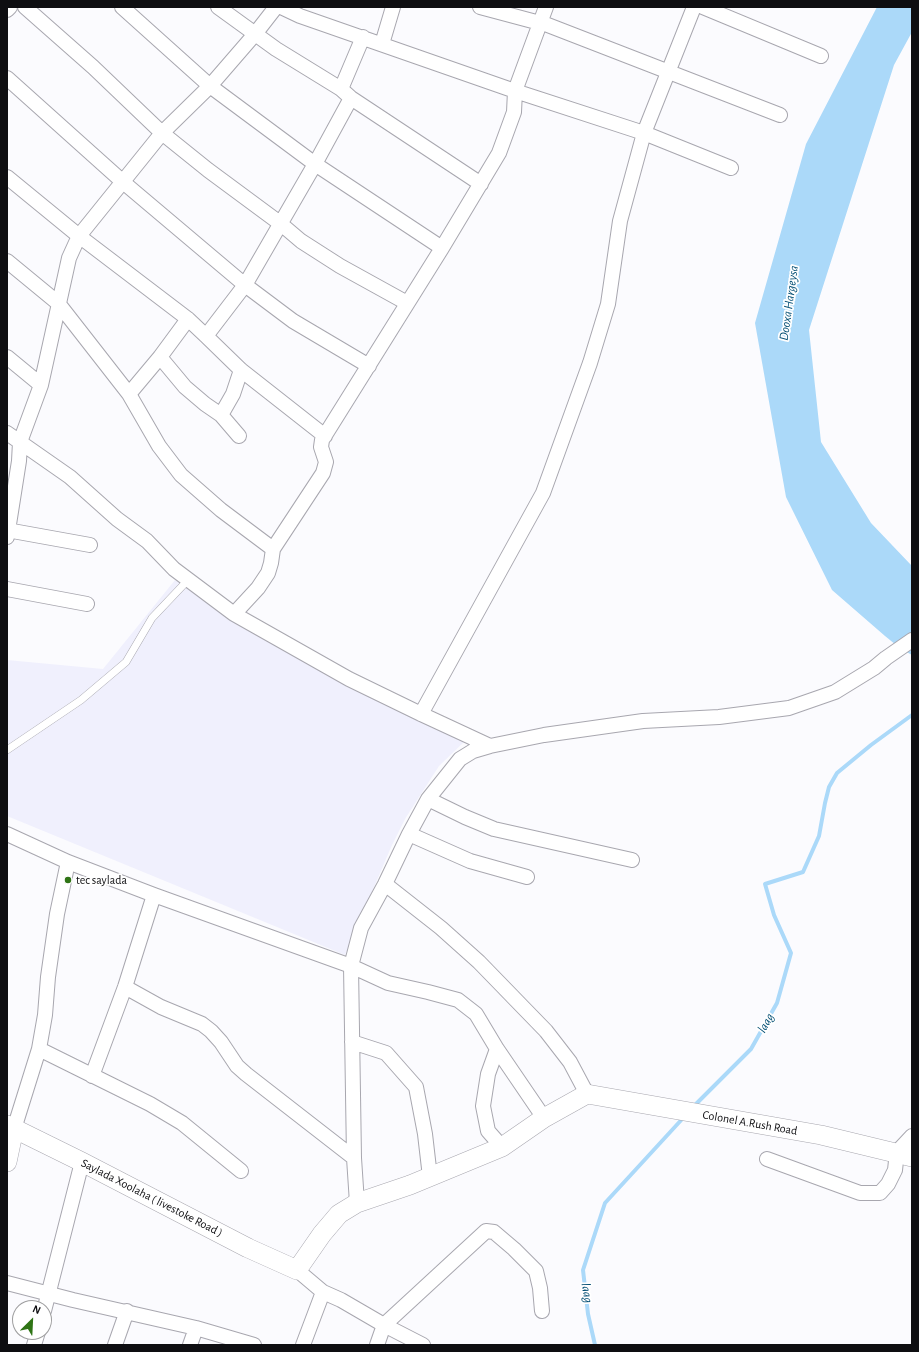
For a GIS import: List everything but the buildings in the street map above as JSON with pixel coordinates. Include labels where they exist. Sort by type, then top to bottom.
[{"type":"street","points":[[7,10],[10,7]]},
{"type":"street","points":[[25,7],[93,67],[162,133],[208,170],[280,224],[301,242],[407,304]]},
{"type":"street","points":[[122,7],[210,86],[315,164],[442,248]]},
{"type":"street","points":[[218,7],[276,49],[481,184]]},
{"type":"street","points":[[90,545],[8,533],[13,460],[41,385],[69,258],[79,236],[162,133],[210,86],[276,7]]},
{"type":"street","points":[[281,7],[300,16],[515,92],[644,133],[731,168]]},
{"type":"street","points":[[382,44],[393,7]]},
{"type":"street","points":[[480,7],[540,22],[780,115]]},
{"type":"street","points":[[234,614],[258,588],[268,573],[273,549],[323,472],[326,462],[321,444],[325,436],[442,248],[499,153],[508,132],[514,112],[515,92],[546,7]]},
{"type":"street","points":[[422,714],[544,493],[590,363],[608,304],[620,222],[644,133],[694,7]]},
{"type":"street","points":[[703,7],[821,56]]},
{"type":"street","points":[[206,336],[245,285],[315,164],[346,94],[363,37]]},
{"type":"street","points":[[7,78],[123,182],[245,285],[293,321],[369,366]]},
{"type":"street","points":[[7,177],[79,236],[188,320],[241,370],[325,436]]},
{"type":"street","points":[[7,261],[58,303],[129,394],[159,446],[181,475],[221,510],[273,549]]},
{"type":"street","points":[[129,394],[188,320]]},
{"type":"street","points":[[7,357],[41,385]]},
{"type":"street","points":[[160,357],[185,387],[221,415],[238,436]]},
{"type":"street","points":[[221,415],[232,394],[241,370]]},
{"type":"street","points":[[7,433],[70,477],[117,519],[147,541],[174,569],[234,614],[349,679],[490,746]]},
{"type":"street","points":[[7,589],[87,604]]},
{"type":"street","points":[[357,1203],[354,1158],[351,966],[361,928],[385,884],[409,834],[428,799],[460,759],[473,751],[490,746],[544,735],[643,721],[719,717],[789,708],[835,692],[874,668],[912,640]]},
{"type":"street","points":[[428,799],[494,829],[632,860]]},
{"type":"street","points":[[409,834],[470,861],[527,877]]},
{"type":"street","points":[[8,837],[154,895],[351,966],[388,983],[458,1000],[476,1014],[497,1049],[544,1118]]},
{"type":"street","points":[[7,1162],[10,1127],[39,1049],[45,1015],[48,977],[57,914],[68,862]]},
{"type":"street","points":[[385,884],[441,928],[479,962],[546,1031],[570,1062],[587,1094],[544,1118],[502,1147],[410,1185],[357,1203],[339,1214],[322,1234],[297,1270],[323,1292],[341,1300],[384,1325],[423,1345]]},
{"type":"street","points":[[92,1076],[125,987],[154,895]]},
{"type":"street","points":[[125,987],[161,1007],[202,1024],[220,1042],[237,1066],[246,1074],[354,1158]]},
{"type":"street","points":[[352,1042],[386,1053],[416,1087],[425,1134],[430,1177]]},
{"type":"street","points":[[39,1049],[150,1104],[182,1123],[241,1171]]},
{"type":"street","points":[[497,1049],[488,1074],[483,1106],[488,1131],[502,1147]]},
{"type":"street","name":"Colonel A.Rush Road","points":[[587,1094],[821,1135],[905,1154]]},
{"type":"street","name":"Saylada Xoolaha ( livestoke Road )","points":[[10,1127],[82,1162],[248,1248],[297,1270]]},
{"type":"street","points":[[767,1158],[860,1192],[880,1193],[888,1184],[905,1154],[912,1136]]},
{"type":"street","points":[[47,1300],[82,1162]]},
{"type":"street","points":[[378,1345],[384,1325],[486,1231],[494,1232],[536,1270],[540,1288],[542,1310]]},
{"type":"street","points":[[7,1283],[196,1328],[254,1345]]},
{"type":"street","points":[[303,1345],[323,1292]]},
{"type":"street","points":[[115,1345],[127,1311]]},
{"type":"street","points":[[190,1345],[196,1328]]},
{"type":"lane","points":[[7,750],[81,700],[126,662],[152,618],[188,580]]},
{"type":"shaded area","points":[[175,580],[465,741],[439,766],[405,819],[392,845],[345,955],[7,816],[7,660],[103,669]]},
{"type":"water","name":"Dooxa Hargeysa","points":[[877,7],[912,7],[912,32],[894,65],[809,330],[821,442],[871,523],[912,566],[912,655],[901,649],[885,636],[832,590],[786,497],[755,323],[806,144]]},
{"type":"waterway","name":"laag","points":[[693,1107],[751,1049],[777,1003],[791,953],[774,915],[765,884],[803,872],[819,836],[829,787],[837,773],[871,745],[912,715]]},
{"type":"waterway","name":"laag","points":[[595,1345],[588,1314],[583,1270],[605,1203],[684,1117]]},
{"type":"place","name":"tec saylada","points":[[68,880]]}]
